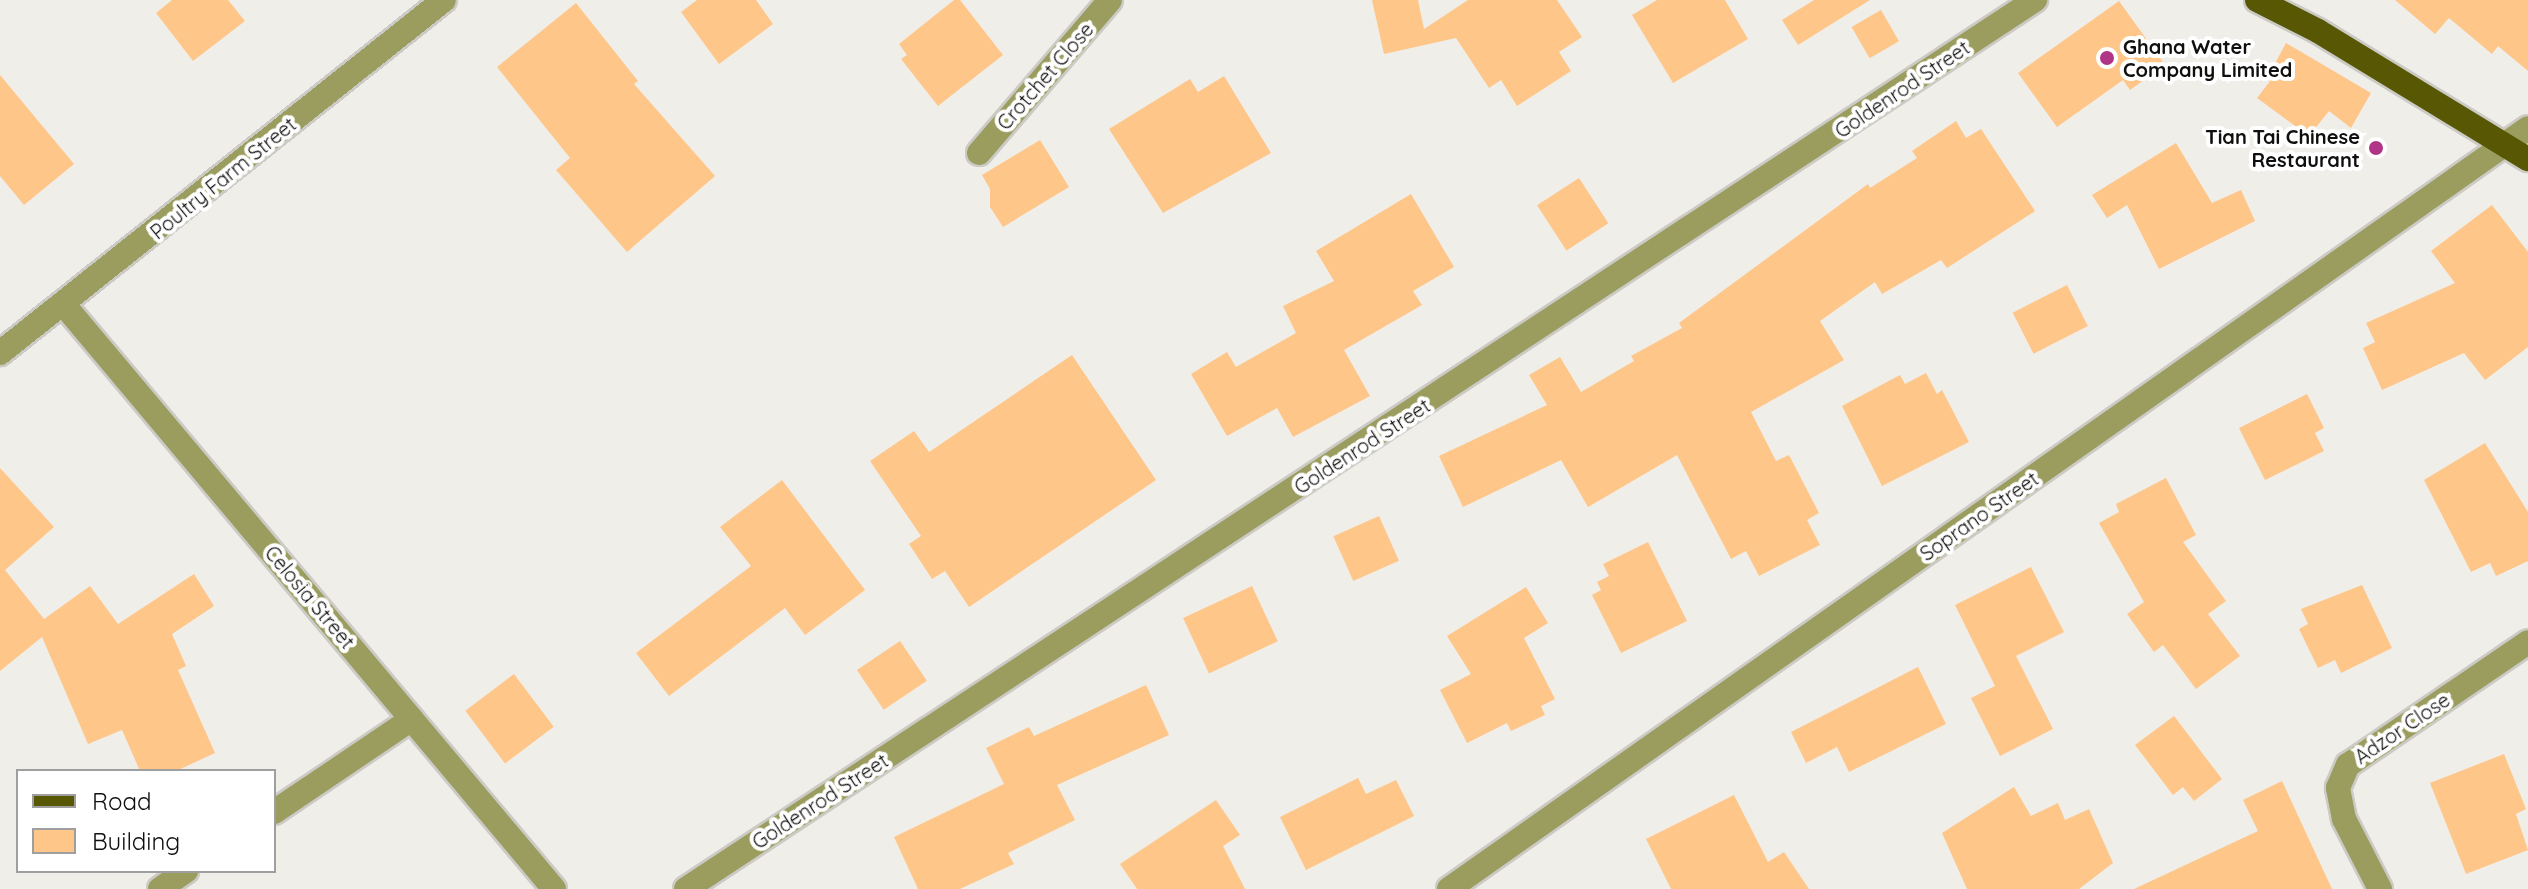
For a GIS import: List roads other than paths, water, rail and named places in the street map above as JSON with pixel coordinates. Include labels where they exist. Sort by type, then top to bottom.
[{"type":"main road","points":[[2257,0],[2509,143],[2528,159]]},
{"type":"street","name":"Poultry Farm Street","points":[[0,353],[65,306],[444,0]]},
{"type":"street","name":"Crotchet Close","points":[[979,153],[1110,0]]},
{"type":"street","name":"Goldenrod Street","points":[[686,889],[2035,0]]},
{"type":"street","name":"Soprano Street","points":[[1449,889],[2528,128]]},
{"type":"street","name":"Celosia Street","points":[[65,306],[554,889]]},
{"type":"street","name":"Adzor Close","points":[[2380,889],[2344,819],[2338,788],[2348,765],[2528,642]]},
{"type":"street","points":[[276,811],[412,719]]},
{"type":"street","points":[[160,889],[183,873]]},
{"type":"place","name":"Ghana Water Company Limited","points":[[2107,58]]},
{"type":"place","name":"Tian Tai Chinese Restaurant","points":[[2376,148]]}]
